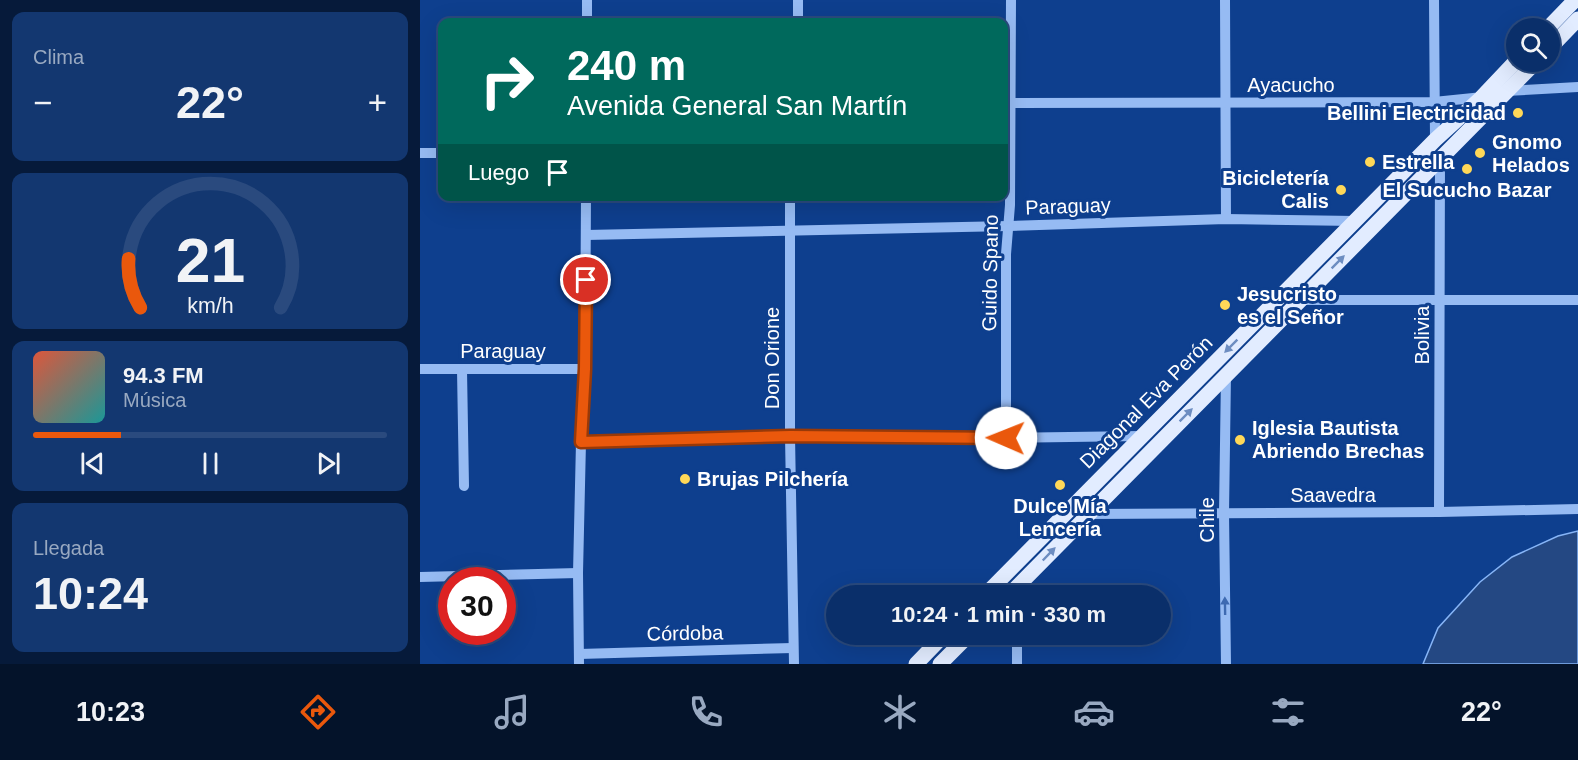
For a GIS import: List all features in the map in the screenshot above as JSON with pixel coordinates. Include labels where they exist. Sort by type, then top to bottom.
[{"type":"main road","points":[[1558,18],[1575,0]]},
{"type":"main road","points":[[1560,38],[1578,19]]},
{"type":"main road","name":"Diagonal Eva Perón","points":[[995,585],[1435,140],[1506,72]]},
{"type":"main road","name":"Diagonal Eva Perón","points":[[1022,585],[1088,514],[1526,72]]},
{"type":"main road","points":[[916,664],[934,645]]},
{"type":"main road","points":[[940,664],[959,645]]},
{"type":"street","points":[[587,0],[587,18]]},
{"type":"street","points":[[798,0],[798,18]]},
{"type":"street","name":"Guido Spano","points":[[1008,77],[1011,0]]},
{"type":"street","points":[[1225,0],[1226,219]]},
{"type":"street","points":[[1434,0],[1435,140]]},
{"type":"street","name":"Ayacucho","points":[[1008,103],[1434,102],[1481,98],[1507,90],[1578,87]]},
{"type":"street","points":[[420,153],[438,153]]},
{"type":"street","name":"Bolivia","points":[[1439,512],[1440,159]]},
{"type":"street","name":"Guido Spano","points":[[1006,438],[1008,164]]},
{"type":"street","points":[[579,659],[578,573],[585,369],[586,201]]},
{"type":"street","name":"Don Orione","points":[[790,201],[790,436],[794,664]]},
{"type":"street","name":"Paraguay","points":[[586,235],[1226,219],[1355,221]]},
{"type":"street","points":[[1300,300],[1578,300]]},
{"type":"street","name":"Paraguay","points":[[420,369],[585,369]]},
{"type":"street","points":[[462,370],[465,486]]},
{"type":"street","name":"Chile","points":[[1226,375],[1224,513],[1226,664]]},
{"type":"street","points":[[581,442],[790,436],[1006,438],[1141,436]]},
{"type":"street","name":"Saavedra","points":[[1088,514],[1578,509]]},
{"type":"street","points":[[420,577],[578,573]]},
{"type":"street","points":[[1017,645],[1017,664]]},
{"type":"street","name":"Córdoba","points":[[579,659],[793,648]]},
{"type":"shaded area","points":[[1457,107],[1439,127],[1440,110]]},
{"type":"shaded area","points":[[1578,531],[1578,664],[1423,664],[1438,628],[1480,582],[1512,557],[1558,536]]},
{"type":"place","name":"Bellini Electricidad","points":[[1518,113]]},
{"type":"place","name":"Gnomo Helados","points":[[1480,153]]},
{"type":"place","name":"Estrella","points":[[1370,162]]},
{"type":"place","name":"El Sucucho Bazar","points":[[1467,169]]},
{"type":"place","name":"Bicicletería Calis","points":[[1341,190]]},
{"type":"place","name":"Jesucristo es el Señor","points":[[1225,305]]},
{"type":"place","name":"Iglesia Bautista Abriendo Brechas","points":[[1240,440]]},
{"type":"place","name":"Brujas Pilchería","points":[[685,479]]},
{"type":"place","name":"Dulce Mía Lencería","points":[[1060,485]]},
{"type":"route","points":[[586,280],[581,442],[790,436],[1006,438]]}]
